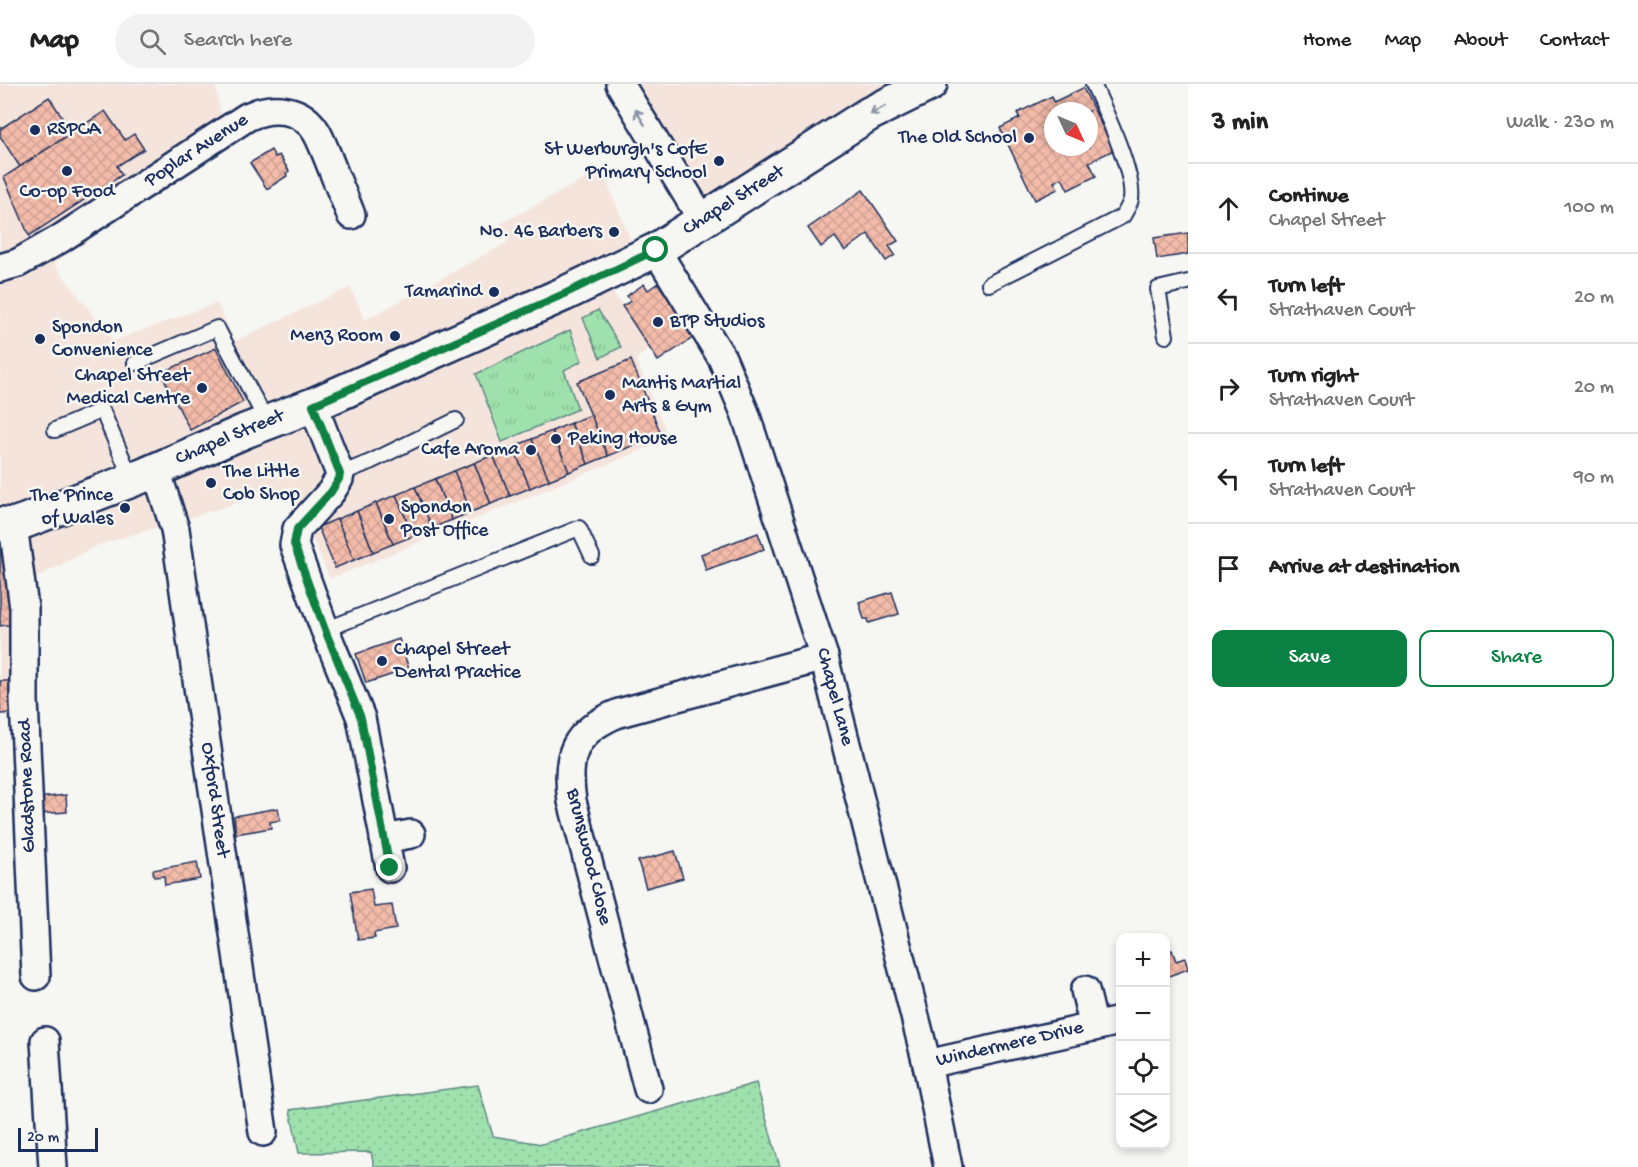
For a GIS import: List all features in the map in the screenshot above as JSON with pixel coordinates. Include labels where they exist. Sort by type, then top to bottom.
[{"type":"street","points":[[620,84],[703,220]]},
{"type":"street","name":"Chapel Street","points":[[6,524],[144,475],[267,422],[313,405],[564,294],[656,250],[869,114],[930,84]]},
{"type":"street","name":"Poplar Avenue","points":[[0,268],[18,263],[60,239],[247,117],[265,110],[284,110],[294,113],[313,128],[322,144],[351,215]]},
{"type":"street","name":"Chapel Lane","points":[[656,250],[707,333],[745,413],[824,657],[927,1064],[948,1167]]},
{"type":"street","points":[[313,405],[340,474],[336,486],[301,524],[293,538],[325,630],[361,718],[390,868]]},
{"type":"street","name":"Oxford Street","points":[[144,475],[175,529],[263,1132]]},
{"type":"street","name":"Gladstone Road","points":[[6,524],[24,608],[24,700],[36,976]]},
{"type":"street","name":"Brunswood Close","points":[[648,1089],[572,801],[569,768],[573,752],[589,729],[601,720],[619,713],[824,657]]},
{"type":"street","points":[[384,839],[411,834]]},
{"type":"street","name":"Windermere Drive","points":[[1085,990],[1094,1027]]},
{"type":"street","name":"Windermere Drive","points":[[927,1064],[1116,1022]]},
{"type":"street","points":[[45,1041],[53,1167]]},
{"type":"lane","points":[[989,285],[1123,216],[1128,208],[1131,188],[1122,156],[1093,84]]},
{"type":"lane","points":[[1166,336],[1158,289],[1188,282]]},
{"type":"lane","points":[[135,363],[217,328],[267,422]]},
{"type":"lane","points":[[55,430],[102,410],[144,475]]},
{"type":"lane","points":[[340,474],[456,420]]},
{"type":"lane","points":[[325,630],[579,528],[592,556]]},
{"type":"shaded area","points":[[0,84],[215,84],[227,147],[53,263],[113,341],[217,303],[235,341],[350,287],[365,320],[508,242],[500,224],[602,170],[631,241],[591,259],[650,348],[636,359],[669,439],[330,579],[291,487],[98,545],[17,588],[21,715],[0,716]]},
{"type":"shaded area","name":"St Werburgh's CofE Primary School","points":[[626,84],[893,84],[832,119],[698,204]]},
{"type":"green space","points":[[598,310],[621,347],[600,358],[583,318]]},
{"type":"green space","points":[[570,330],[582,361],[564,370],[578,409],[502,442],[476,374]]},
{"type":"green space","points":[[756,1083],[780,1167],[374,1167],[371,1152],[299,1153],[290,1110],[478,1085],[493,1136],[542,1144]]},
{"type":"building","name":"The Old School","points":[[1083,88],[1090,102],[1054,102]]},
{"type":"building","name":"The Old School","points":[[1052,96],[1054,102],[1044,102],[1044,156],[1098,156],[1098,118],[1114,150],[1089,162],[1096,176],[1068,190],[1062,178],[1054,182],[1058,189],[1035,200],[1000,128],[1020,118],[1017,113]]},
{"type":"building","name":"RSPCA","points":[[49,97],[72,132],[20,167],[0,136],[0,129]]},
{"type":"building","name":"Co-op Food","points":[[105,111],[125,140],[134,134],[144,149],[117,166],[122,175],[29,236],[4,177]]},
{"type":"building","points":[[271,150],[275,157],[279,155],[289,171],[287,176],[267,189],[250,163]]},
{"type":"building","points":[[863,190],[898,241],[889,246],[895,255],[886,261],[868,234],[845,251],[835,237],[821,247],[808,228]]},
{"type":"building","points":[[1188,233],[1188,254],[1157,259],[1154,238]]},
{"type":"building","name":"BTP Studios","points":[[658,283],[694,337],[658,361],[622,306],[631,301],[627,296],[644,284],[648,290]]},
{"type":"building","name":"Chapel Street Medical Centre","points":[[216,348],[243,402],[190,430],[161,373]]},
{"type":"building","points":[[631,360],[661,434],[608,456],[577,382]]},
{"type":"building","points":[[591,415],[608,456],[588,464],[571,423]]},
{"type":"building","points":[[571,423],[588,464],[569,472],[552,431]]},
{"type":"building","points":[[552,431],[569,472],[549,480],[532,439]]},
{"type":"building","points":[[532,439],[549,480],[530,488],[513,447]]},
{"type":"building","points":[[513,447],[530,488],[510,496],[493,455]]},
{"type":"building","points":[[493,455],[510,496],[491,504],[474,463]]},
{"type":"building","points":[[474,463],[491,504],[471,512],[454,471]]},
{"type":"building","points":[[454,471],[471,512],[452,520],[435,479]]},
{"type":"building","points":[[435,479],[452,520],[432,528],[415,487]]},
{"type":"building","points":[[415,487],[432,528],[413,536],[396,495]]},
{"type":"building","points":[[396,495],[413,536],[393,544],[376,503]]},
{"type":"building","points":[[376,503],[393,544],[373,552],[357,511]]},
{"type":"building","points":[[357,511],[373,552],[354,560],[337,519]]},
{"type":"building","points":[[337,519],[354,560],[335,568],[318,527]]},
{"type":"building","points":[[758,533],[764,549],[706,570],[701,554]]},
{"type":"building","points":[[0,548],[4,549],[14,624],[0,626]]},
{"type":"building","points":[[892,592],[899,614],[869,623],[868,619],[864,619],[859,602]]},
{"type":"building","name":"Chapel Street Dental Practice","points":[[399,639],[409,669],[366,683],[356,654]]},
{"type":"building","points":[[0,681],[18,681],[18,713],[0,714]]},
{"type":"building","points":[[66,795],[67,812],[38,814],[37,798]]},
{"type":"building","points":[[278,808],[280,820],[270,822],[271,828],[236,834],[234,816]]},
{"type":"building","points":[[675,851],[683,878],[646,888],[638,861]]},
{"type":"building","points":[[197,862],[200,879],[165,885],[164,876],[154,877],[153,870]]},
{"type":"building","points":[[371,889],[374,907],[392,905],[396,929],[374,933],[375,938],[358,940],[350,892]]},
{"type":"building","points":[[1172,950],[1176,961],[1185,958],[1188,969],[1170,976],[1170,951]]},
{"type":"place","name":"RSPCA","points":[[35,130]]},
{"type":"place","name":"The Old School","points":[[1029,138]]},
{"type":"place","name":"St Werburgh's CofE Primary School","points":[[719,161]]},
{"type":"place","name":"Co-op Food","points":[[67,171]]},
{"type":"place","name":"No. 46 Barbers","points":[[614,232]]},
{"type":"place","name":"Tamarind","points":[[494,292]]},
{"type":"place","name":"BTP Studios","points":[[658,322]]},
{"type":"place","name":"Menz Room","points":[[395,336]]},
{"type":"place","name":"Spondon Convenience","points":[[40,339]]},
{"type":"place","name":"Chapel Street Medical Centre","points":[[202,388]]},
{"type":"place","name":"Mantis Martial Arts & Gym","points":[[610,395]]},
{"type":"place","name":"Peking House","points":[[556,439]]},
{"type":"place","name":"Cafe Aroma","points":[[531,450]]},
{"type":"place","name":"The Little Cob Shop","points":[[211,483]]},
{"type":"place","name":"The Prince of Wales","points":[[125,508]]},
{"type":"place","name":"Spondon Post Office","points":[[389,519]]},
{"type":"place","name":"Chapel Street Dental Practice","points":[[382,661]]},
{"type":"route","points":[[390,868],[361,718],[325,630],[293,538],[297,529],[336,486],[340,474],[313,405],[564,294],[656,250]]}]
